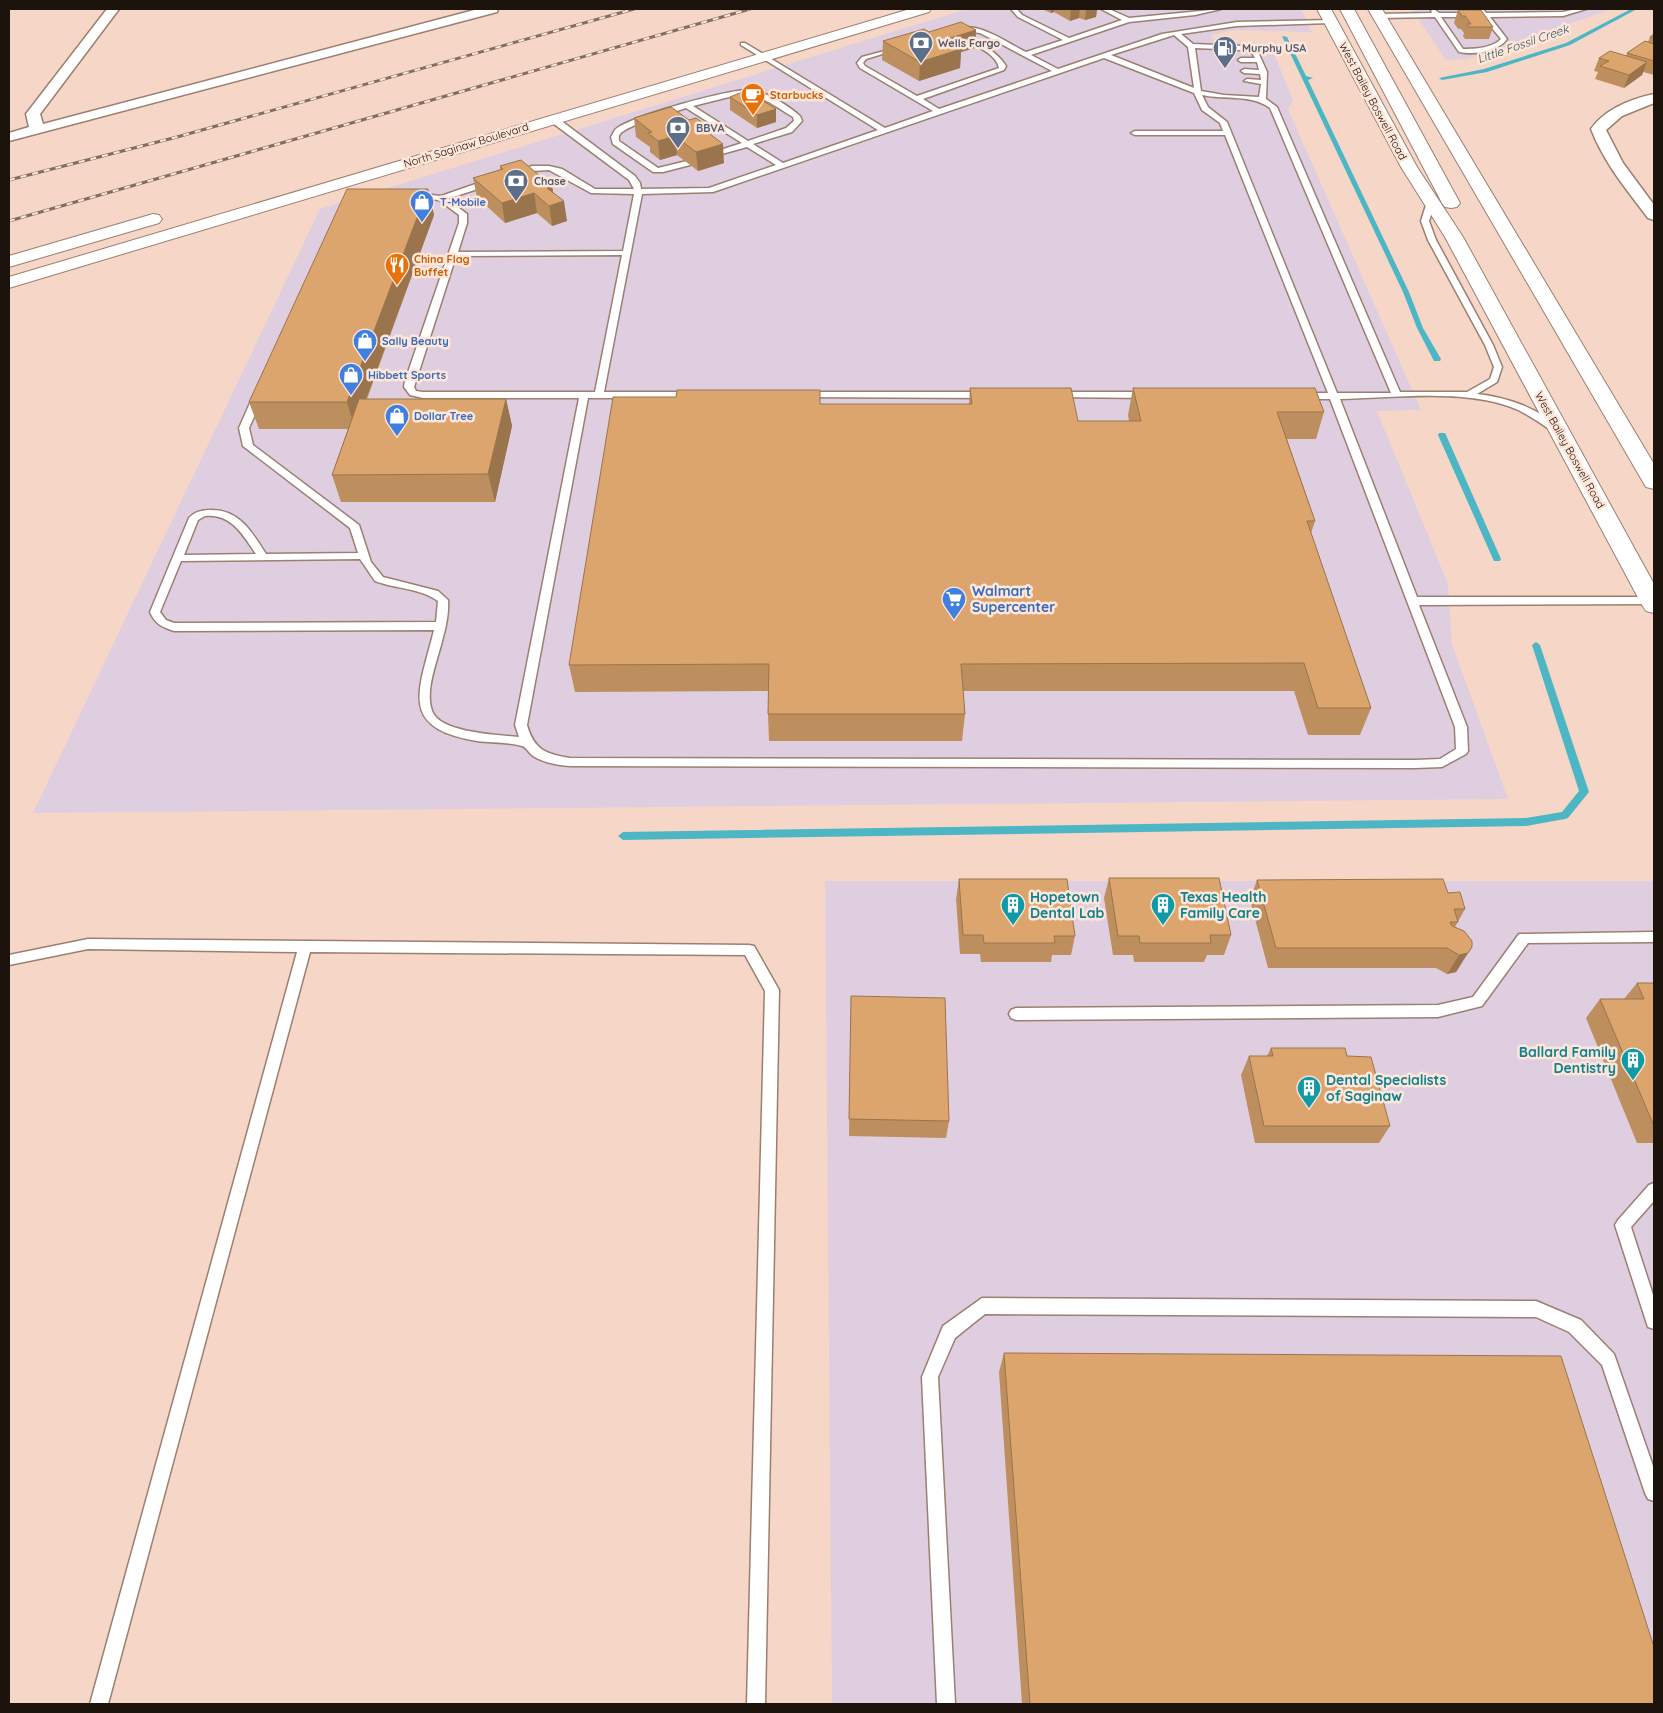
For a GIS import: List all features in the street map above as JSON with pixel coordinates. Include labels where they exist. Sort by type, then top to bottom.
[{"type":"main road","name":"North Saginaw Boulevard","points":[[9,283],[924,9]]},
{"type":"main road","name":"West Bailey Boswell Road","points":[[1347,9],[1369,35],[1501,245],[1543,294]]},
{"type":"main road","name":"West Bailey Boswell Road","points":[[1362,9],[1369,35],[1474,245],[1486,295]]},
{"type":"main road","name":"West Bailey Boswell Road","points":[[1377,12],[1654,482]]},
{"type":"main road","name":"West Bailey Boswell Road","points":[[1327,15],[1409,167],[1454,237],[1564,436],[1653,603]]},
{"type":"main road","points":[[724,50],[761,38]]},
{"type":"main road","points":[[9,262],[169,215]]},
{"type":"street","points":[[37,130],[33,114],[113,9]]},
{"type":"street","points":[[9,137],[492,9]]},
{"type":"street","points":[[1654,98],[1628,106],[1607,119],[1598,129],[1620,169],[1654,215]]},
{"type":"lane","points":[[1014,9],[1020,16],[1069,40]]},
{"type":"lane","points":[[1104,9],[1128,20]]},
{"type":"lane","points":[[1147,9],[1192,30]]},
{"type":"lane","points":[[1025,55],[1128,20],[1218,9]]},
{"type":"lane","points":[[1377,12],[1563,14],[1583,9]]},
{"type":"lane","points":[[1435,12],[1461,51],[1475,51],[1500,44],[1504,39],[1482,12]]},
{"type":"lane","points":[[512,175],[536,168],[557,170],[594,191],[692,192],[710,190],[1104,55],[1175,33],[1236,24],[1327,15]]},
{"type":"lane","points":[[916,99],[1002,69],[1004,66],[1000,60],[982,47],[951,32],[966,28],[973,29],[1057,72]]},
{"type":"lane","points":[[1175,33],[1191,46],[1242,48],[1255,52],[1264,72],[1262,99]]},
{"type":"lane","points":[[743,44],[883,130]]},
{"type":"lane","points":[[908,45],[864,58],[860,63],[939,112]]},
{"type":"lane","points":[[584,394],[522,725],[524,738],[541,756],[570,762],[1442,763],[1462,751],[1461,727],[1334,396],[1223,122],[1205,108],[1197,92],[1200,80],[1191,46]]},
{"type":"lane","points":[[1104,55],[1197,92],[1212,96],[1262,99],[1273,107],[1396,395]]},
{"type":"lane","points":[[1193,59],[1204,59]]},
{"type":"lane","points":[[1241,60],[1260,60]]},
{"type":"lane","points":[[1244,71],[1264,72]]},
{"type":"lane","points":[[1247,81],[1264,82]]},
{"type":"lane","points":[[688,163],[656,170],[616,142],[615,137],[618,131],[623,128],[729,94],[755,92],[796,116],[798,121],[789,130],[714,155]]},
{"type":"lane","points":[[688,106],[781,165]]},
{"type":"lane","points":[[553,119],[632,178],[636,183],[638,192],[599,394]]},
{"type":"lane","points":[[1135,133],[1227,133]]},
{"type":"lane","points":[[403,196],[441,198],[494,181]]},
{"type":"lane","points":[[441,198],[462,214],[463,223],[410,380],[409,387],[413,393],[703,394]]},
{"type":"lane","points":[[1431,202],[1425,221],[1432,240],[1489,345],[1498,367],[1494,380],[1470,394]]},
{"type":"lane","points":[[453,254],[626,254]]},
{"type":"lane","points":[[264,384],[244,428],[248,446],[355,527],[371,572],[379,579],[422,589],[434,593],[443,600],[444,614],[426,686],[427,714],[434,721],[451,731],[471,736],[527,742]]},
{"type":"lane","points":[[1288,396],[1470,394],[1518,406],[1536,414],[1564,436]]},
{"type":"lane","points":[[791,395],[998,395]]},
{"type":"lane","points":[[1045,395],[1159,395]]},
{"type":"lane","points":[[262,557],[239,522],[226,515],[202,513],[194,518],[155,612],[158,619],[163,624],[174,627],[440,626]]},
{"type":"lane","points":[[178,558],[364,556]]},
{"type":"lane","points":[[1413,601],[1653,603]]},
{"type":"lane","points":[[1016,1014],[1438,1011],[1477,1002],[1524,938],[1654,938]]},
{"type":"lane","points":[[9,960],[88,944],[749,950],[772,990],[756,1704]]},
{"type":"lane","points":[[99,1704],[305,946]]},
{"type":"lane","points":[[1654,1190],[1623,1225],[1654,1320]]},
{"type":"lane","points":[[946,1704],[930,1377],[949,1332],[982,1306],[1536,1309],[1575,1326],[1608,1360],[1654,1493]]},
{"type":"shaded area","points":[[967,9],[1301,9],[1312,32],[1233,30],[1211,35],[1214,42],[1270,43],[1293,101],[1288,109],[1421,410],[1377,411],[1448,584],[1452,644],[1508,799],[33,813],[320,209]]},
{"type":"shaded area","points":[[1412,9],[1612,9],[1468,59],[1446,60]]},
{"type":"shaded area","points":[[825,881],[1654,881],[1654,1704],[832,1704]]},
{"type":"building","points":[[1458,10],[1481,10],[1493,27],[1469,27],[1467,24],[1471,24]]},
{"type":"building","points":[[961,22],[976,30],[944,40],[961,49],[920,62],[883,41],[924,29],[929,32]]},
{"type":"building","points":[[1645,41],[1654,44],[1654,61],[1627,53]]},
{"type":"building","points":[[1610,51],[1647,62],[1629,75],[1600,66],[1609,61],[1599,58]]},
{"type":"building","points":[[750,89],[761,96],[757,97],[776,109],[757,115],[730,97]]},
{"type":"building","points":[[671,107],[689,120],[696,118],[706,125],[701,127],[723,144],[696,152],[675,136],[658,141],[648,133],[652,132],[634,118]]},
{"type":"building","points":[[521,160],[552,186],[547,188],[564,201],[549,206],[534,193],[502,203],[473,178],[503,169],[500,166]]},
{"type":"building","points":[[347,189],[428,189],[347,402],[249,402]]},
{"type":"building","name":"Walmart Supercenter","points":[[970,388],[1071,388],[1078,421],[1141,421],[1133,388],[1315,388],[1324,412],[1277,412],[1315,521],[1307,521],[1371,708],[1318,708],[1304,663],[961,664],[965,714],[768,714],[769,664],[569,665],[613,397],[676,397],[677,390],[820,390],[820,404],[972,404]]},
{"type":"building","points":[[359,399],[506,399],[488,474],[332,475]]},
{"type":"building","name":"Texas Health Family Care","points":[[1109,878],[1219,878],[1231,935],[1210,935],[1211,943],[1140,943],[1139,936],[1118,936]]},
{"type":"building","name":"Hopetown Dental Lab","points":[[959,879],[1067,879],[1075,936],[1054,936],[1055,943],[984,943],[983,935],[963,935]]},
{"type":"building","points":[[1443,879],[1448,893],[1460,892],[1465,909],[1454,909],[1458,922],[1450,922],[1452,926],[1464,931],[1472,941],[1472,947],[1468,953],[1459,955],[1447,948],[1276,948],[1257,880]]},
{"type":"building","points":[[1637,983],[1654,983],[1654,1126],[1600,999],[1644,999]]},
{"type":"building","points":[[851,996],[945,998],[949,1121],[849,1119]]},
{"type":"building","name":"Dental Specialists of Saginaw","points":[[1271,1048],[1345,1048],[1347,1056],[1371,1057],[1390,1126],[1264,1126],[1249,1056],[1273,1056]]},
{"type":"building","points":[[1004,1353],[1561,1356],[1654,1647],[1654,1704],[1030,1704]]},
{"type":"waterway","name":"Little Fossil Creek","points":[[1442,78],[1485,71],[1568,44],[1634,9]]},
{"type":"waterway","points":[[1284,37],[1304,78]]},
{"type":"waterway","points":[[1304,78],[1310,78]]},
{"type":"waterway","points":[[1304,78],[1406,292],[1420,328],[1437,359]]},
{"type":"waterway","points":[[1442,435],[1497,559]]},
{"type":"waterway","points":[[623,836],[1526,822],[1565,815],[1584,792],[1536,645]]},
{"type":"railway","points":[[9,180],[177,137],[634,9]]},
{"type":"railway","points":[[9,221],[750,9]]},
{"type":"place","name":"Wells Fargo","points":[[921,64]]},
{"type":"place","name":"Murphy USA","points":[[1225,69]]},
{"type":"place","name":"Starbucks","points":[[753,116]]},
{"type":"place","name":"BBVA","points":[[678,149]]},
{"type":"place","name":"Chase","points":[[516,202]]},
{"type":"place","name":"T-Mobile","points":[[422,223]]},
{"type":"place","name":"China Flag Buffet","points":[[397,286]]},
{"type":"place","name":"Sally Beauty","points":[[365,362]]},
{"type":"place","name":"Hibbett Sports","points":[[351,396]]},
{"type":"place","name":"Dollar Tree","points":[[397,437]]},
{"type":"place","name":"Walmart Supercenter","points":[[954,620]]},
{"type":"place","name":"Hopetown Dental Lab","points":[[1013,926]]},
{"type":"place","name":"Texas Health Family Care","points":[[1163,926]]},
{"type":"place","name":"Ballard Family Dentistry","points":[[1633,1081]]},
{"type":"place","name":"Dental Specialists of Saginaw","points":[[1309,1109]]}]
